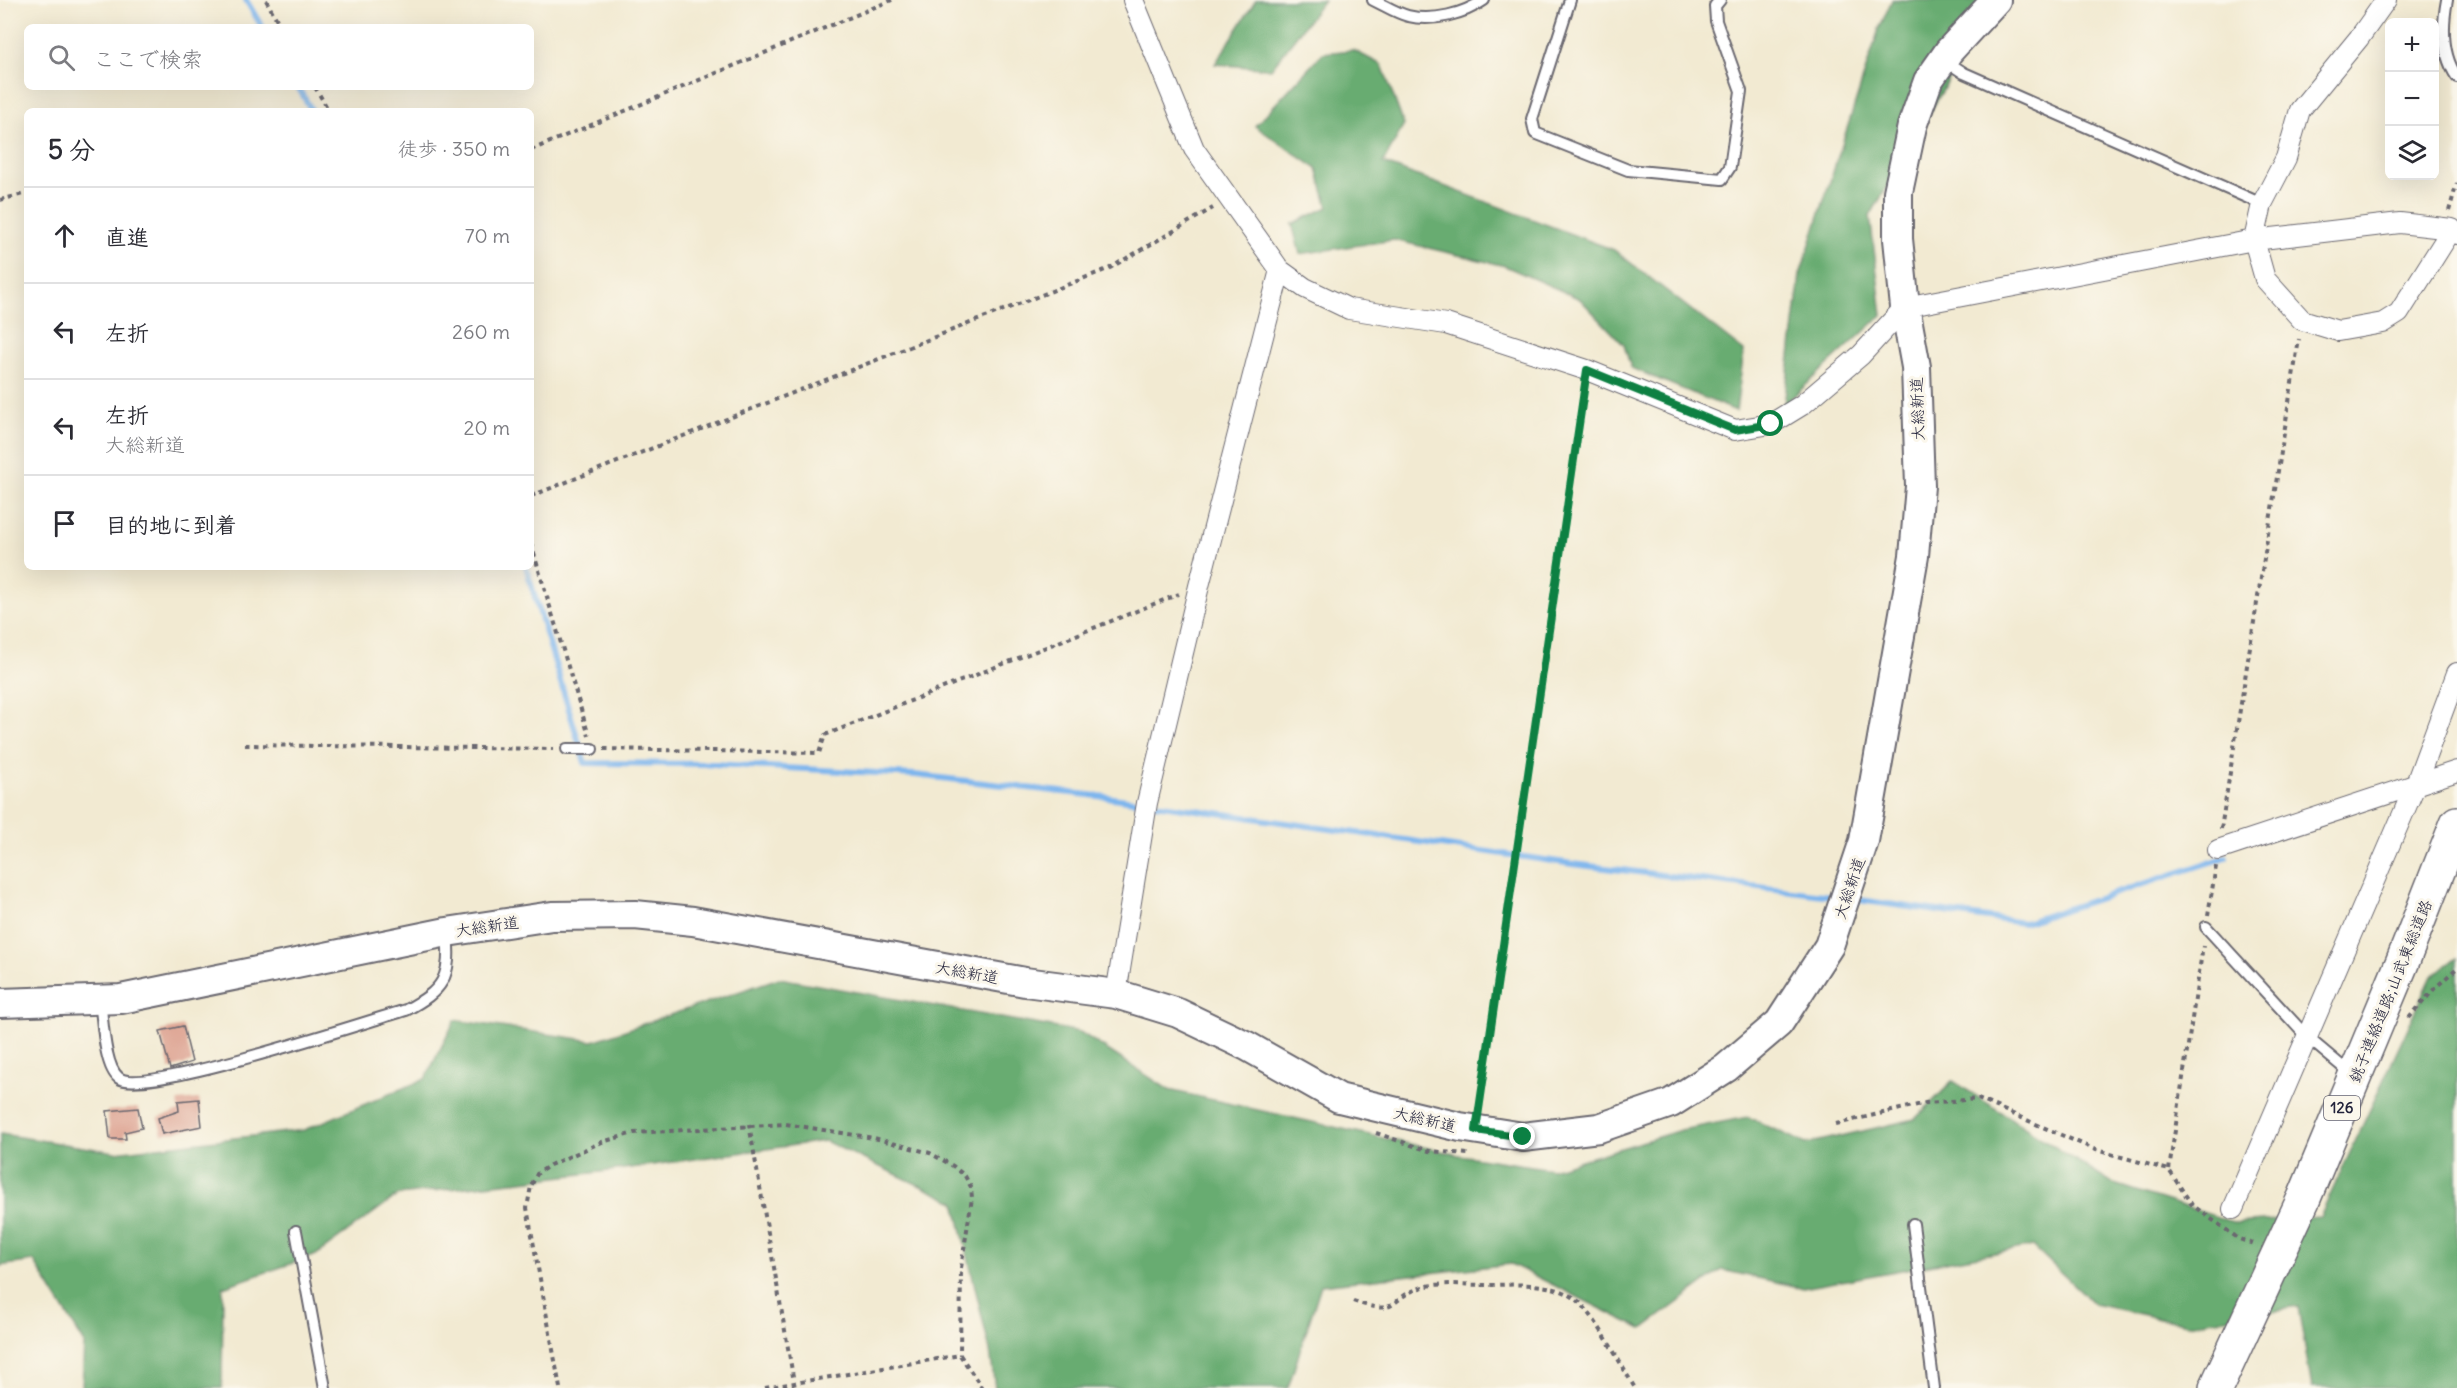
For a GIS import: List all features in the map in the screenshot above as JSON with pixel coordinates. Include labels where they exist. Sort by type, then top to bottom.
[{"type":"highway","name":"銚子連絡道路;山武東総道路","points":[[2216,1388],[2283,1243],[2355,1077],[2457,823]]},
{"type":"street","points":[[1133,0],[1194,149],[1280,270],[1305,288],[1349,309],[1446,324],[1587,370],[1735,430],[1771,424],[1802,405],[1861,355],[1905,307],[2254,240],[2400,223],[2454,231],[2399,313],[2383,323],[2338,331],[2302,320],[2265,279],[2254,240],[2262,204],[2286,158],[2300,110],[2359,38],[2386,0]]},
{"type":"street","name":"大総新道","points":[[0,1003],[121,999],[447,932],[552,916],[635,915],[693,921],[1024,982],[1116,994],[1178,1013],[1247,1046],[1339,1098],[1474,1142],[1599,1128],[1671,1103],[1726,1068],[1779,1023],[1829,946],[1864,841],[1914,556],[1920,486],[1916,367],[1905,307],[1898,239],[1898,192],[1912,126],[1928,81],[1943,59],[1996,0]]},
{"type":"street","points":[[1116,994],[1147,803],[1199,586],[1280,270]]},
{"type":"street","points":[[2233,1209],[2415,786],[2457,673]]},
{"type":"street","points":[[2218,850],[2457,771]]},
{"type":"lane","points":[[1373,0],[1407,16],[1431,17],[1469,10],[1484,0]]},
{"type":"lane","points":[[1570,0],[1532,118],[1535,133],[1629,170],[1722,178],[1730,167],[1741,91],[1716,21],[1715,6],[1720,0]]},
{"type":"lane","points":[[2447,0],[2442,26],[2450,67],[2457,77]]},
{"type":"lane","points":[[1943,59],[1964,73],[2262,204]]},
{"type":"lane","points":[[567,749],[592,749]]},
{"type":"lane","points":[[2206,927],[2307,1037],[2355,1077]]},
{"type":"lane","points":[[99,1000],[111,1071],[122,1080],[134,1083],[199,1071],[406,1010],[427,999],[438,991],[446,972],[447,932]]},
{"type":"lane","points":[[1913,1224],[1934,1388]]},
{"type":"lane","points":[[296,1231],[325,1388]]},
{"type":"path","points":[[266,0],[279,24]]},
{"type":"path","points":[[534,149],[892,0]]},
{"type":"path","points":[[317,90],[327,108]]},
{"type":"path","points":[[2454,231],[2448,214],[2457,183]]},
{"type":"path","points":[[0,200],[24,194]]},
{"type":"path","points":[[534,495],[1110,268],[1229,198]]},
{"type":"path","points":[[2169,1170],[2302,320]]},
{"type":"path","points":[[1366,1129],[1428,1151],[1474,1142],[1587,370]]},
{"type":"path","points":[[534,554],[592,749],[819,753],[825,735],[1199,586]]},
{"type":"path","points":[[245,745],[567,749]]},
{"type":"path","points":[[2404,1024],[2435,987],[2457,968]]},
{"type":"path","points":[[1836,1124],[1926,1103],[1978,1099],[2096,1150],[2169,1170],[2192,1205],[2239,1239],[2273,1249],[2283,1243]]},
{"type":"path","points":[[749,1124],[795,1388]]},
{"type":"path","points":[[560,1388],[527,1208],[531,1186],[537,1174],[550,1165],[602,1142],[634,1133],[749,1124],[786,1124],[905,1146],[943,1159],[965,1176],[972,1198],[962,1268],[960,1355],[982,1388]]},
{"type":"path","points":[[1353,1301],[1384,1309],[1398,1303],[1409,1291],[1428,1286],[1525,1284],[1565,1292],[1575,1298],[1591,1316],[1635,1388]]},
{"type":"path","points":[[765,1388],[960,1355]]},
{"type":"green space","points":[[1256,0],[1324,0],[1271,69],[1215,64]]},
{"type":"green space","points":[[1892,0],[1995,0],[1870,216],[1882,315],[1784,405],[1800,275],[1879,29]]},
{"type":"green space","points":[[1353,50],[1382,65],[1404,125],[1383,163],[1614,250],[1744,351],[1736,411],[1631,368],[1624,345],[1580,299],[1505,266],[1394,240],[1300,254],[1292,224],[1328,207],[1317,169],[1255,126],[1323,53]]},
{"type":"green space","points":[[2457,958],[2457,1388],[2312,1388],[2298,1307],[2187,1324],[2094,1304],[2033,1246],[1803,1288],[1722,1270],[1642,1329],[1511,1264],[1321,1285],[1288,1388],[995,1388],[990,1351],[955,1202],[825,1141],[609,1171],[398,1195],[316,1255],[223,1287],[222,1388],[82,1388],[84,1342],[34,1261],[0,1266],[0,1134],[115,1152],[304,1130],[425,1079],[455,1020],[593,1041],[779,978],[1080,1032],[1169,1090],[1459,1155],[1552,1169],[1681,1130],[1748,1117],[1806,1144],[1915,1119],[1953,1081],[2111,1183],[2236,1223],[2320,1217],[2432,976]]},
{"type":"building","points":[[183,1026],[192,1062],[170,1069],[160,1031]]},
{"type":"building","points":[[199,1099],[202,1126],[162,1134],[158,1118],[179,1111],[178,1101]]},
{"type":"building","points":[[138,1108],[142,1128],[125,1132],[126,1139],[110,1139],[107,1111]]},
{"type":"waterway","points":[[246,0],[260,24]]},
{"type":"waterway","points":[[300,90],[310,108]]},
{"type":"waterway","points":[[527,570],[585,763],[714,764],[915,775],[1106,797],[1573,864],[1839,897]]},
{"type":"waterway","points":[[1852,899],[2024,923],[2226,857]]},
{"type":"route","points":[[1523,1137],[1476,1130],[1587,370],[1735,430],[1771,424]]}]
